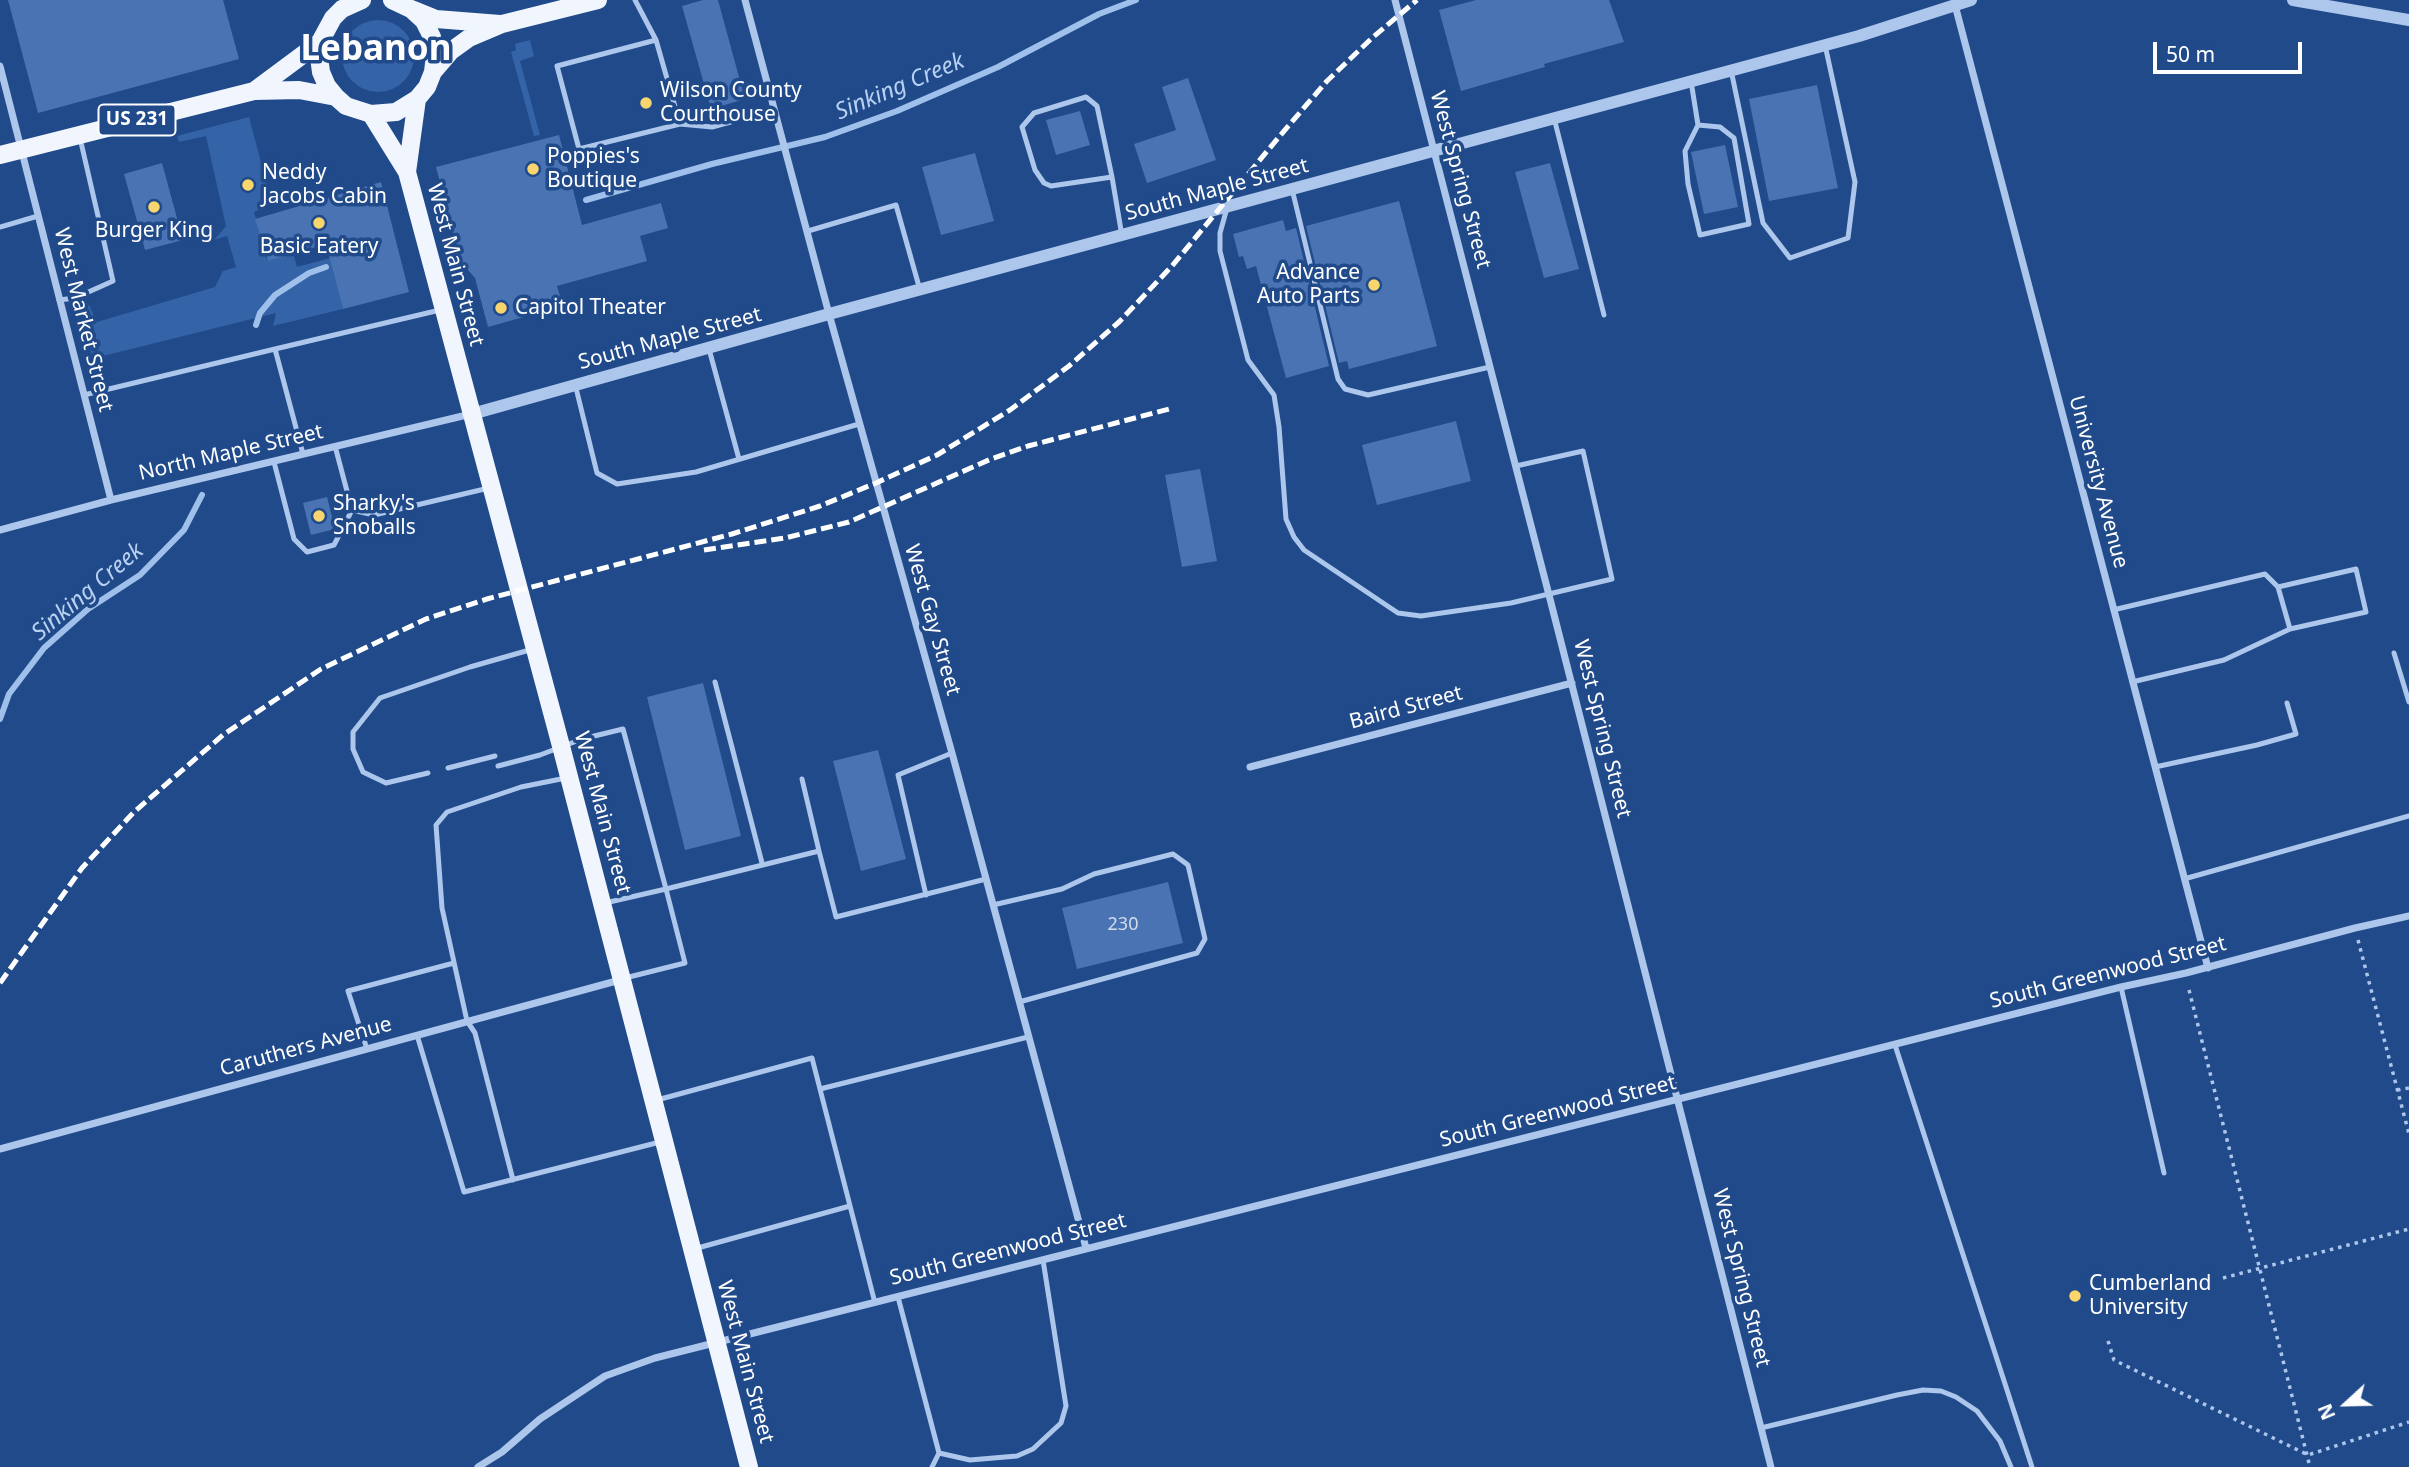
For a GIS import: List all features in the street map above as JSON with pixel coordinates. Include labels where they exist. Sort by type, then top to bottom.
[{"type":"main road","points":[[333,18],[340,0]]},
{"type":"main road","name":"US 231","points":[[254,90],[320,42],[333,18],[342,9],[362,0]]},
{"type":"main road","points":[[393,0],[436,19],[502,24]]},
{"type":"main road","points":[[433,72],[451,51],[470,38],[502,24],[598,0]]},
{"type":"main road","points":[[371,114],[396,112],[417,99],[427,87],[433,72],[435,55],[432,37],[424,22],[411,9]]},
{"type":"main road","points":[[320,42],[321,72],[336,97]]},
{"type":"main road","name":"US 231","points":[[0,155],[254,90],[299,90],[336,97],[346,106],[371,114]]},
{"type":"main road","name":"West Main Street","points":[[407,172],[417,99]]},
{"type":"main road","name":"West Main Street","points":[[371,114],[407,172],[561,746],[749,1467]]},
{"type":"street","name":"West Gay Street","points":[[746,0],[829,314],[1086,1248]]},
{"type":"street","name":"West Spring Street","points":[[1395,0],[1771,1467]]},
{"type":"street","name":"South Maple Street","points":[[472,414],[829,314],[1731,71],[1971,0]]},
{"type":"street","points":[[2293,0],[2409,20]]},
{"type":"street","name":"University Avenue","points":[[1955,5],[2208,968]]},
{"type":"street","name":"West Market Street","points":[[0,66],[111,500]]},
{"type":"street","name":"North Maple Street","points":[[0,530],[111,500],[472,414]]},
{"type":"street","name":"Baird Street","points":[[1250,767],[1572,683]]},
{"type":"street","name":"South Greenwood Street","points":[[478,1467],[502,1452],[540,1419],[605,1376],[655,1358],[2409,916]]},
{"type":"street","name":"Caruthers Avenue","points":[[0,1149],[621,980]]},
{"type":"lane","points":[[635,0],[656,40],[680,124]]},
{"type":"lane","points":[[656,40],[556,66],[579,149],[680,124],[712,127],[775,110]]},
{"type":"lane","points":[[1731,71],[1763,223],[1790,258],[1848,238],[1855,182],[1825,45]]},
{"type":"lane","points":[[1691,81],[1698,125],[1685,151],[1688,184],[1700,235],[1749,224],[1734,138],[1720,127],[1698,125]]},
{"type":"lane","points":[[1112,177],[1051,186],[1044,183],[1035,170],[1022,127],[1034,113],[1086,97],[1097,106],[1112,177],[1122,236]]},
{"type":"lane","points":[[1554,118],[1604,315]]},
{"type":"lane","points":[[59,300],[75,298],[113,281],[80,135]]},
{"type":"lane","points":[[1292,189],[1338,379],[1345,388],[1368,395],[1490,367]]},
{"type":"lane","points":[[807,231],[896,205],[920,290]]},
{"type":"lane","points":[[1227,207],[1220,233],[1220,251],[1248,360],[1274,395],[1286,519],[1294,537],[1304,550],[1398,613],[1421,616],[1549,595],[1612,579],[1583,451],[1516,466]]},
{"type":"lane","points":[[0,227],[38,216]]},
{"type":"lane","points":[[84,395],[443,310]]},
{"type":"lane","points":[[275,349],[303,454]]},
{"type":"lane","points":[[709,349],[739,459]]},
{"type":"lane","points":[[575,384],[597,473],[617,484],[696,472],[859,424]]},
{"type":"lane","points":[[274,462],[294,539],[307,552],[334,545],[352,510],[335,446]]},
{"type":"lane","points":[[352,510],[374,515],[492,488]]},
{"type":"lane","points":[[2132,682],[2224,660],[2290,629],[2366,612],[2356,569],[2278,587]]},
{"type":"lane","points":[[2113,610],[2265,574],[2278,587],[2290,629]]},
{"type":"lane","points":[[428,773],[386,783],[363,772],[352,749],[353,732],[380,698],[470,667],[535,649]]},
{"type":"lane","points":[[2394,653],[2409,702]]},
{"type":"lane","points":[[715,682],[762,863]]},
{"type":"lane","points":[[2155,766],[2296,734],[2287,703]]},
{"type":"lane","points":[[498,766],[623,729],[685,962],[621,980]]},
{"type":"lane","points":[[926,895],[898,775],[952,754]]},
{"type":"lane","points":[[448,768],[495,756]]},
{"type":"lane","points":[[513,1180],[474,1033],[467,1021],[442,908],[436,825],[447,812],[521,787],[569,777]]},
{"type":"lane","points":[[802,779],[836,917],[986,878]]},
{"type":"lane","points":[[2184,879],[2409,816]]},
{"type":"lane","points":[[602,904],[819,851]]},
{"type":"lane","points":[[993,905],[1062,889],[1094,874],[1172,854],[1188,865],[1205,939],[1197,953],[1019,1002]]},
{"type":"lane","points":[[367,1049],[348,991],[454,963]]},
{"type":"lane","points":[[2121,987],[2164,1173]]},
{"type":"lane","points":[[417,1035],[464,1192],[663,1142]]},
{"type":"lane","points":[[820,1089],[1028,1037]]},
{"type":"lane","points":[[1895,1045],[2032,1467]]},
{"type":"lane","points":[[652,1101],[812,1058],[875,1303]]},
{"type":"lane","points":[[691,1250],[850,1206]]},
{"type":"lane","points":[[939,1453],[970,1460],[1017,1456],[1032,1450],[1061,1423],[1066,1406],[1043,1260]]},
{"type":"lane","points":[[898,1297],[939,1453],[932,1467]]},
{"type":"lane","points":[[1761,1428],[1897,1395],[1923,1390],[1941,1391],[1977,1411],[2000,1441],[2011,1467]]},
{"type":"path","points":[[2355,928],[2409,1134]]},
{"type":"path","name":"South Greenwood Street","points":[[2189,990],[2310,1467]]},
{"type":"path","points":[[2398,1090],[2409,1088]]},
{"type":"path","points":[[2223,1278],[2409,1229]]},
{"type":"path","points":[[2108,1341],[2114,1360],[2308,1455],[2409,1422]]},
{"type":"shaded area","points":[[385,20],[404,30],[412,42],[412,70],[404,82],[392,90],[371,92],[352,82],[344,70],[342,49],[352,30],[364,22]]},
{"type":"shaded area","points":[[530,40],[534,56],[520,61],[540,135],[534,136],[511,52],[516,50],[515,44]]},
{"type":"shaded area","points":[[249,117],[272,204],[254,212],[267,260],[293,253],[297,267],[330,258],[343,309],[273,326],[276,313],[99,357],[104,377],[98,378],[80,310],[89,305],[97,322],[215,287],[223,271],[236,267],[227,236],[214,240],[226,226],[206,136],[179,142],[177,136]]},
{"type":"building","points":[[8,0],[223,0],[239,59],[38,113]]},
{"type":"building","points":[[703,0],[718,0],[745,99],[711,109],[682,6]]},
{"type":"building","points":[[1476,0],[1609,0],[1624,42],[1461,91],[1439,10]]},
{"type":"building","points":[[1188,78],[1216,160],[1147,183],[1134,144],[1176,130],[1162,87]]},
{"type":"building","points":[[1817,85],[1838,188],[1769,201],[1749,99]]},
{"type":"building","points":[[1080,111],[1090,145],[1056,155],[1046,120]]},
{"type":"building","points":[[559,135],[582,225],[661,203],[668,228],[640,236],[647,261],[557,286],[563,306],[488,327],[475,278],[461,262],[436,167]]},
{"type":"building","points":[[1725,145],[1738,207],[1704,214],[1691,152]]},
{"type":"building","points":[[975,153],[994,221],[941,235],[922,167]]},
{"type":"building","name":"Burger King","points":[[162,163],[183,240],[145,250],[124,174]]},
{"type":"building","points":[[1550,163],[1579,269],[1544,278],[1515,172]]},
{"type":"building","points":[[381,182],[409,292],[343,309],[326,244],[268,261],[255,219]]},
{"type":"building","name":"Advance Auto Parts","points":[[1399,201],[1437,346],[1349,369],[1347,361],[1339,363],[1306,226]]},
{"type":"building","points":[[1283,220],[1286,231],[1296,228],[1329,366],[1286,378],[1256,266],[1247,269],[1243,256],[1239,257],[1233,234]]},
{"type":"building","points":[[1456,421],[1471,481],[1377,505],[1362,445]]},
{"type":"building","points":[[1200,469],[1217,561],[1182,567],[1165,475]]},
{"type":"building","name":"Sharky's Snoballs","points":[[327,497],[335,529],[311,535],[303,503]]},
{"type":"building","points":[[703,683],[741,836],[685,850],[647,697]]},
{"type":"building","points":[[878,750],[906,859],[861,871],[833,761]]},
{"type":"building","points":[[1168,882],[1183,943],[1077,969],[1062,908]]},
{"type":"waterway","name":"Sinking Creek","points":[[586,200],[712,164],[825,137],[897,111],[998,67],[1099,14],[1136,0]]},
{"type":"waterway","name":"Sinking Creek","points":[[256,325],[260,313],[275,295],[309,273],[326,267]]},
{"type":"waterway","name":"Sinking Creek","points":[[0,719],[9,694],[44,648],[88,609],[140,575],[184,530],[202,495]]},
{"type":"railway","points":[[0,983],[82,868],[134,812],[223,735],[321,669],[426,619],[487,599],[732,534],[820,506],[937,455],[1010,410],[1069,366],[1119,322],[1172,266],[1327,81],[1417,0]]},
{"type":"railway","points":[[704,550],[785,538],[849,522],[991,459],[1028,446],[1173,408]]},
{"type":"place","name":"Wilson County Courthouse","points":[[646,103]]},
{"type":"place","name":"Poppies's Boutique","points":[[533,169]]},
{"type":"place","name":"Neddy Jacobs Cabin","points":[[248,185]]},
{"type":"place","name":"Burger King","points":[[154,207]]},
{"type":"place","name":"Basic Eatery","points":[[319,223]]},
{"type":"place","name":"Advance Auto Parts","points":[[1374,285]]},
{"type":"place","name":"Capitol Theater","points":[[501,308]]},
{"type":"place","name":"Sharky's Snoballs","points":[[319,516]]},
{"type":"place","name":"Cumberland University","points":[[2075,1296]]},
{"type":"district","name":"Lebanon","points":[[376,50]]}]
